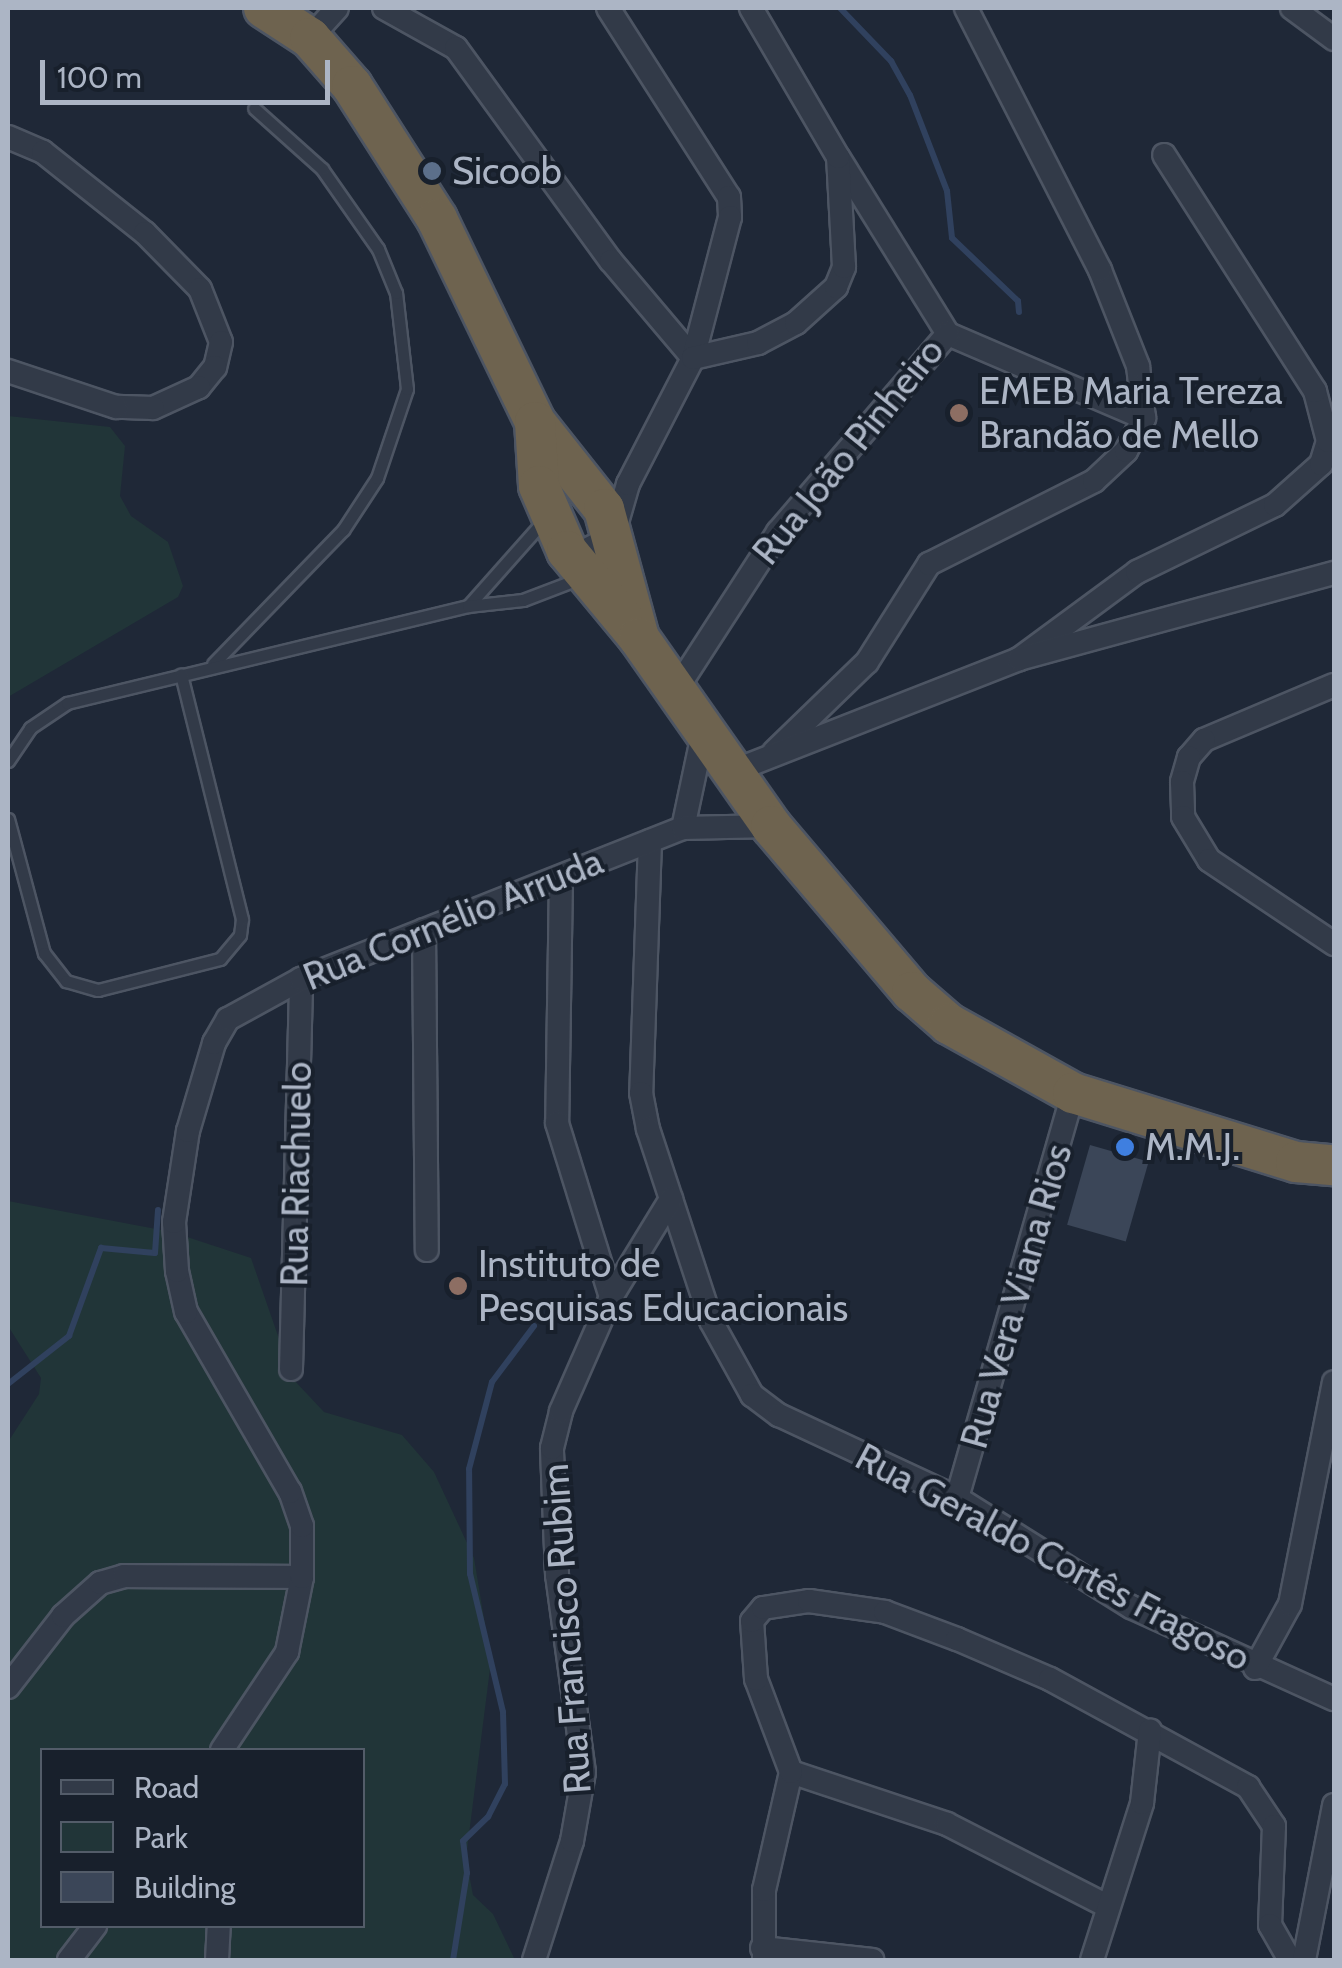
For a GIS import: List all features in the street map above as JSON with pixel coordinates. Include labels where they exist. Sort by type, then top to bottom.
[{"type":"highway","points":[[264,8],[310,38],[352,86],[437,219],[535,422],[608,485],[595,556]]},
{"type":"highway","points":[[535,422],[536,467],[548,515],[595,556],[674,693],[771,826],[880,960],[937,1014],[1073,1093],[1296,1162],[1334,1165]]},
{"type":"street","points":[[310,38],[337,8]]},
{"type":"street","points":[[384,8],[456,48],[611,262],[692,358]]},
{"type":"street","points":[[548,515],[566,496],[608,485],[692,358],[730,217],[729,197],[608,8]]},
{"type":"street","name":"Rua João Pinheiro","points":[[674,693],[778,532],[948,334],[751,8]]},
{"type":"street","points":[[774,752],[867,662],[929,564],[1094,481],[1126,451],[1144,418],[1138,366],[1100,270],[966,8]]},
{"type":"street","points":[[1292,8],[1334,39]]},
{"type":"street","points":[[8,137],[43,152],[145,233],[200,289],[220,342],[215,368],[199,387],[153,408],[116,407],[8,371]]},
{"type":"street","points":[[1019,659],[1137,572],[1275,505],[1321,464],[1328,441],[1315,391],[1164,155]]},
{"type":"street","points":[[692,358],[758,343],[796,323],[836,287],[846,244],[838,157]]},
{"type":"street","points":[[948,334],[1144,418]]},
{"type":"street","points":[[731,772],[1019,659],[1334,574]]},
{"type":"street","points":[[1334,684],[1204,740],[1189,757],[1182,782],[1183,817],[1209,860],[1334,944]]},
{"type":"street","points":[[683,828],[703,734]]},
{"type":"street","name":"Rua Cornélio Arruda","points":[[302,1577],[302,1526],[290,1492],[186,1312],[177,1271],[174,1222],[188,1131],[214,1043],[228,1019],[300,979],[683,828],[771,826]]},
{"type":"street","name":"Rua Geraldo Cortês Fragoso","points":[[650,841],[642,1092],[710,1321],[752,1395],[780,1415],[958,1498],[1131,1607],[1256,1668],[1334,1698]]},
{"type":"street","points":[[560,878],[557,1123],[610,1297]]},
{"type":"street","points":[[424,930],[427,1250]]},
{"type":"street","name":"Rua Riachuelo","points":[[291,1369],[300,979]]},
{"type":"street","name":"Rua Vera Viana Rios","points":[[958,1498],[1073,1093]]},
{"type":"street","name":"Rua Francisco Rubim","points":[[534,1960],[572,1841],[584,1772],[555,1558],[552,1448],[561,1411],[610,1297],[671,1199]]},
{"type":"street","points":[[1256,1668],[1290,1604],[1332,1418],[1334,1382]]},
{"type":"street","points":[[8,1687],[63,1616],[100,1583],[124,1576],[302,1577],[287,1652],[230,1745]]},
{"type":"street","points":[[872,1960],[763,1954],[770,1847],[791,1772],[756,1680],[752,1621],[781,1602],[885,1612],[1050,1679],[1248,1786],[1264,1806],[1277,1849],[1270,1924],[1290,1960]]},
{"type":"street","points":[[1092,1960],[1105,1905],[1142,1803],[1150,1730]]},
{"type":"street","points":[[791,1772],[947,1824],[1105,1905]]},
{"type":"street","points":[[1304,1960],[1334,1805]]},
{"type":"street","points":[[69,1960],[93,1928]]},
{"type":"street","points":[[216,1960],[219,1928]]},
{"type":"lane","points":[[213,664],[344,530],[377,478],[407,389],[396,293],[378,249],[322,169],[254,108]]},
{"type":"lane","points":[[468,606],[548,515]]},
{"type":"lane","points":[[8,761],[30,728],[67,704],[213,664],[468,606],[523,600],[595,556]]},
{"type":"lane","points":[[8,819],[44,954],[66,982],[98,990],[220,960],[240,934],[242,918],[181,675]]},
{"type":"green space","points":[[8,416],[110,427],[125,446],[120,496],[131,516],[168,542],[183,586],[178,597],[8,697]]},
{"type":"green space","points":[[8,1201],[172,1232],[251,1258],[293,1379],[324,1412],[402,1435],[434,1472],[474,1558],[491,1661],[466,1858],[473,1895],[493,1914],[515,1960],[8,1960],[8,1442],[39,1394],[41,1378],[8,1326]]},
{"type":"building","points":[[1090,1145],[1149,1162],[1126,1242],[1067,1225]]},
{"type":"waterway","points":[[840,8],[891,61],[910,95],[947,191],[952,238],[1018,301],[1019,312]]},
{"type":"waterway","points":[[8,1384],[69,1336],[101,1248],[155,1253],[158,1210]]},
{"type":"waterway","points":[[453,1960],[467,1873],[463,1841],[488,1817],[505,1784],[503,1712],[470,1574],[469,1469],[492,1382],[534,1326]]},
{"type":"place","name":"Sicoob","points":[[432,171]]},
{"type":"place","name":"EMEB Maria Tereza Brandão de Mello","points":[[959,413]]},
{"type":"place","name":"M.M.J.","points":[[1125,1147]]},
{"type":"place","name":"Instituto de Pesquisas Educacionais","points":[[458,1286]]}]
